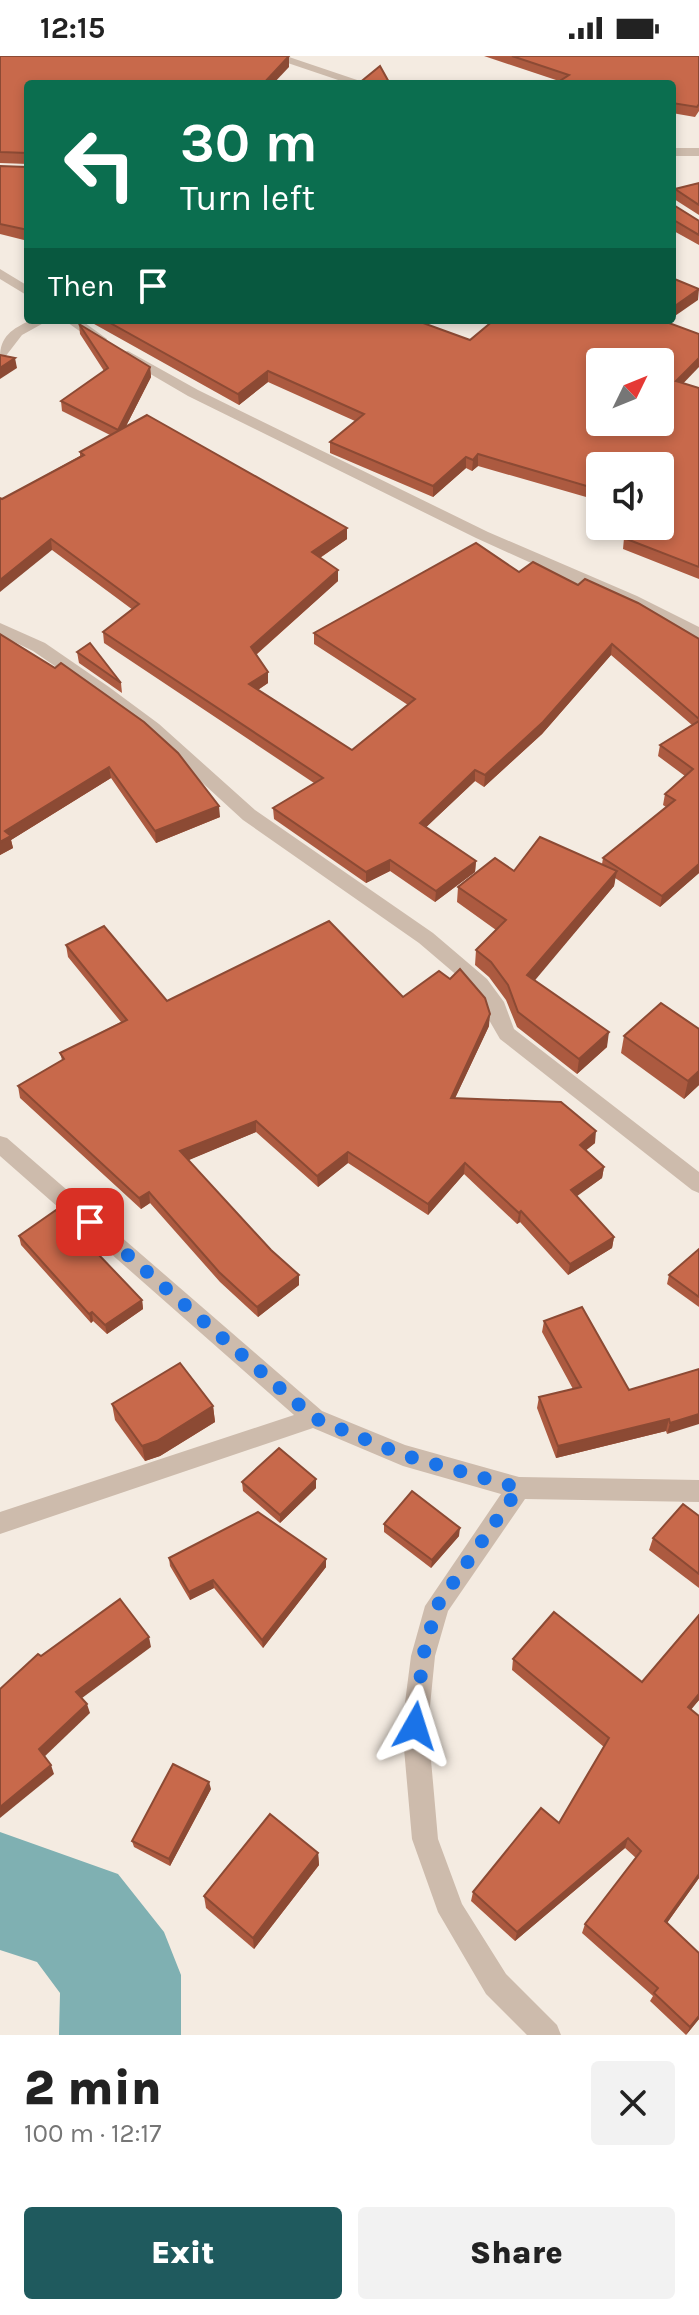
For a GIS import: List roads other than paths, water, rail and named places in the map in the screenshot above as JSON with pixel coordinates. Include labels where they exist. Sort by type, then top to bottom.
[{"type":"street","points":[[273,56],[350,80]]},
{"type":"street","points":[[676,152],[699,152]]},
{"type":"street","points":[[0,273],[24,289]]},
{"type":"street","points":[[0,354],[17,332],[34,324]]},
{"type":"street","points":[[78,324],[193,393],[482,535],[631,600],[699,634]]},
{"type":"street","points":[[0,628],[39,647],[103,691],[153,728],[249,815],[426,938],[480,984],[497,1007],[499,1020],[507,1034],[699,1184]]},
{"type":"street","points":[[0,1144],[314,1418],[403,1455],[519,1488],[699,1491]]},
{"type":"street","points":[[0,1523],[314,1418]]},
{"type":"street","points":[[519,1488],[437,1606],[423,1656],[415,1726],[425,1839],[451,1912],[496,1984],[547,2035]]},
{"type":"waterway","points":[[0,1891],[76,1916],[121,1975],[120,2035]]}]
